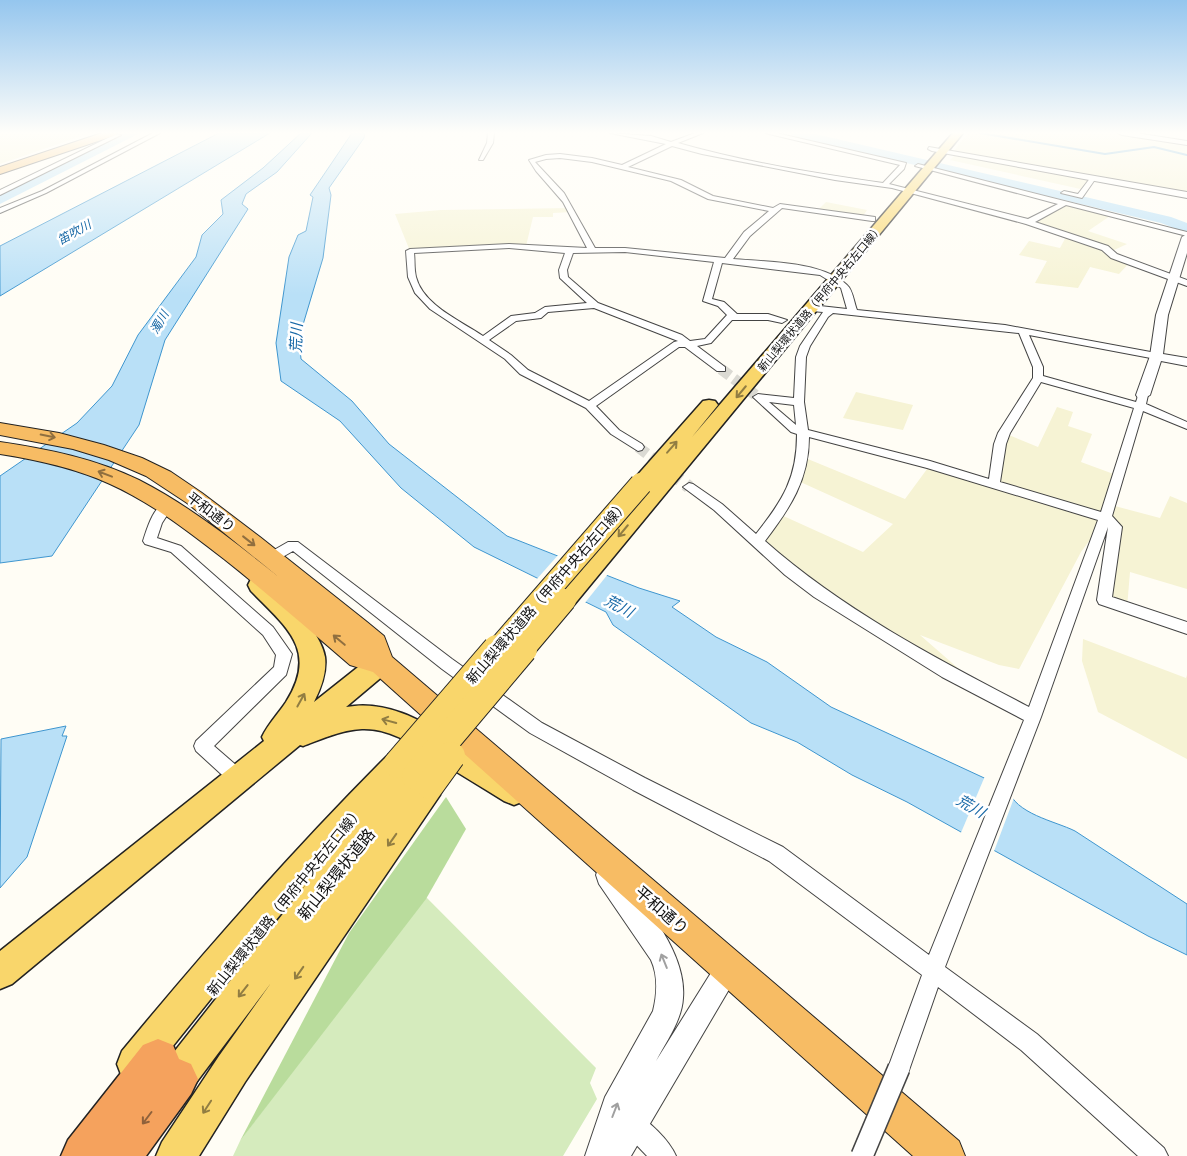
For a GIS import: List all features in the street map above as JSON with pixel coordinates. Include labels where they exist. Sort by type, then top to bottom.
[{"type":"highway","name":"平和通り","points":[[0,429],[83,444],[109,452],[153,471],[192,497],[272,558],[375,644],[381,662]]},
{"type":"highway","name":"平和通り","points":[[0,448],[37,454],[87,468],[118,479],[158,500],[218,542],[359,657],[381,662],[728,969],[944,1156]]},
{"type":"highway","name":"新山梨環状道路","points":[[84,1156],[167,1070]]},
{"type":"highway","name":"新山梨環状道路","points":[[118,1156],[167,1070]]},
{"type":"main road","name":"新山梨環状道路（甲府中央右左口線）","points":[[414,775],[647,489],[811,308],[829,277],[898,188]]},
{"type":"main road","name":"新山梨環状道路（甲府中央右左口線）","points":[[726,375],[829,277],[898,188]]},
{"type":"main road","name":"新山梨環状道路（甲府中央右左口線）","points":[[414,775],[565,600],[718,395]]},
{"type":"main road","points":[[218,542],[301,628],[310,644],[314,661],[308,687],[291,718],[259,757],[238,778]]},
{"type":"main road","points":[[0,972],[381,662]]},
{"type":"main road","points":[[238,778],[303,734],[338,721],[369,717],[396,723],[412,730],[553,814]]},
{"type":"main road","name":"新山梨環状道路","points":[[167,1070],[325,886],[414,775]]},
{"type":"main road","points":[[61,1156],[189,997],[337,826],[414,775]]},
{"type":"main road","points":[[176,1156],[414,775]]},
{"type":"street","points":[[0,194],[14,187]]},
{"type":"street","points":[[0,211],[54,187]]},
{"type":"street","points":[[554,187],[570,208],[592,250]]},
{"type":"street","points":[[689,187],[701,195],[732,203],[744,203],[773,210]]},
{"type":"street","points":[[891,187],[1029,222],[1106,248],[1114,256],[1187,283]]},
{"type":"street","points":[[862,1156],[899,1068],[936,963],[1032,722],[1106,518],[1156,356],[1162,315],[1187,235],[1008,187]]},
{"type":"street","points":[[1053,190],[1080,197],[1087,187]]},
{"type":"street","points":[[1142,187],[1187,195]]},
{"type":"street","points":[[1029,222],[1065,203]]},
{"type":"street","points":[[732,317],[732,313],[721,304],[707,301],[723,260],[773,210],[780,206],[872,220]]},
{"type":"street","points":[[638,447],[615,432],[590,406],[524,372],[508,356],[482,341],[433,306],[418,291],[412,277],[410,251],[509,246],[570,251],[625,250],[804,269],[829,277],[845,287],[853,313]]},
{"type":"street","points":[[570,251],[563,270],[564,278],[595,305],[679,337],[726,375]]},
{"type":"street","points":[[482,341],[514,318],[538,316],[545,310],[595,305]]},
{"type":"street","points":[[811,308],[1005,328],[1187,362]]},
{"type":"street","points":[[758,542],[779,514],[794,488],[803,457],[803,433],[799,402],[801,357],[805,346],[824,315],[830,311]]},
{"type":"street","points":[[590,406],[677,344],[705,342],[728,317],[768,317],[782,320]]},
{"type":"street","points":[[994,483],[1000,444],[1038,378],[1038,367],[1023,332]]},
{"type":"street","points":[[1038,378],[1142,400],[1187,426]]},
{"type":"street","points":[[799,402],[758,397],[795,430],[803,433],[994,483],[1106,518],[1116,527],[1104,600],[1187,628]]},
{"type":"street","points":[[689,487],[718,507],[790,571],[819,593],[1032,722]]},
{"type":"street","points":[[158,500],[156,522],[150,541],[176,549],[268,632],[284,654],[281,670],[202,746],[238,778]]},
{"type":"street","points":[[272,558],[293,545],[513,714],[567,746],[776,854],[936,963],[1029,1042],[1156,1156]]},
{"type":"street","points":[[590,847],[660,951],[666,965],[670,998],[665,1016],[615,1107],[600,1156]]},
{"type":"street","points":[[614,1156],[728,969]]},
{"type":"street","points":[[633,1125],[664,1156]]},
{"type":"shaded area","points":[[1071,187],[1087,187],[1085,190]]},
{"type":"shaded area","points":[[1146,187],[1187,187],[1187,194]]},
{"type":"shaded area","points":[[826,202],[867,210],[863,216],[819,209]]},
{"type":"shaded area","points":[[1065,203],[1113,214],[1088,231],[1127,244],[1110,252],[1130,262],[1119,274],[1090,267],[1078,288],[1035,283],[1047,261],[1019,255],[1029,241],[1060,248],[1067,235],[1029,222]]},
{"type":"shaded area","points":[[570,208],[572,212],[553,213],[553,217],[533,217],[526,246],[410,251],[395,214],[441,210]]},
{"type":"shaded area","points":[[856,392],[913,405],[903,430],[843,418]]},
{"type":"shaded area","points":[[1057,407],[1073,412],[1068,426],[1092,434],[1081,462],[1119,476],[1111,505],[1160,518],[1170,496],[1187,503],[1187,589],[1130,572],[1127,608],[1104,600],[1116,527],[1106,518],[1081,552],[1019,669],[999,665],[920,635],[983,690],[819,593],[758,542],[779,514],[863,552],[893,524],[796,480],[803,457],[905,499],[930,465],[994,483],[1004,433],[1038,447]]},
{"type":"shaded area","points":[[1083,639],[1186,678],[1187,675],[1187,759],[1098,712],[1082,661]]},
{"type":"green space","points":[[446,797],[466,829],[426,899],[240,1141],[349,933]]},
{"type":"green space","points":[[424,895],[596,1068],[590,1083],[597,1099],[563,1156],[233,1156],[240,1141]]},
{"type":"water","name":"笛吹川","points":[[114,187],[181,187],[0,296],[0,246]]},
{"type":"water","name":"濁川","points":[[238,187],[256,187],[246,194],[242,204],[248,209],[165,340],[139,425],[52,556],[0,563],[0,476],[77,423],[112,386],[138,335],[196,257],[202,235],[223,214],[221,200]]},
{"type":"water","name":"荒川","points":[[315,187],[330,187],[331,195],[323,258],[299,338],[301,359],[352,401],[389,444],[507,536],[639,588],[680,601],[672,607],[716,637],[767,662],[831,707],[1008,789],[1012,798],[1027,811],[1075,831],[1187,904],[1187,955],[1148,936],[907,802],[852,775],[797,742],[751,723],[613,625],[606,612],[474,547],[401,488],[340,421],[281,381],[276,343],[289,257],[298,235],[306,231],[313,197],[310,195]]},
{"type":"water","points":[[66,726],[62,736],[67,736],[27,857],[0,888],[1,739]]},
{"type":"pier","points":[[559,554],[608,574],[584,604],[536,580]]},
{"type":"pier","points":[[985,776],[1010,787],[1014,798],[993,854],[960,835]]},
{"type":"waterway","points":[[0,200],[26,187]]},
{"type":"waterway","points":[[1028,187],[1166,220],[1187,228]]},
{"type":"tunnel","points":[[721,369],[758,397]]},
{"type":"tunnel","points":[[638,447],[672,473]]},
{"type":"tunnel","points":[[670,472],[689,487]]}]
